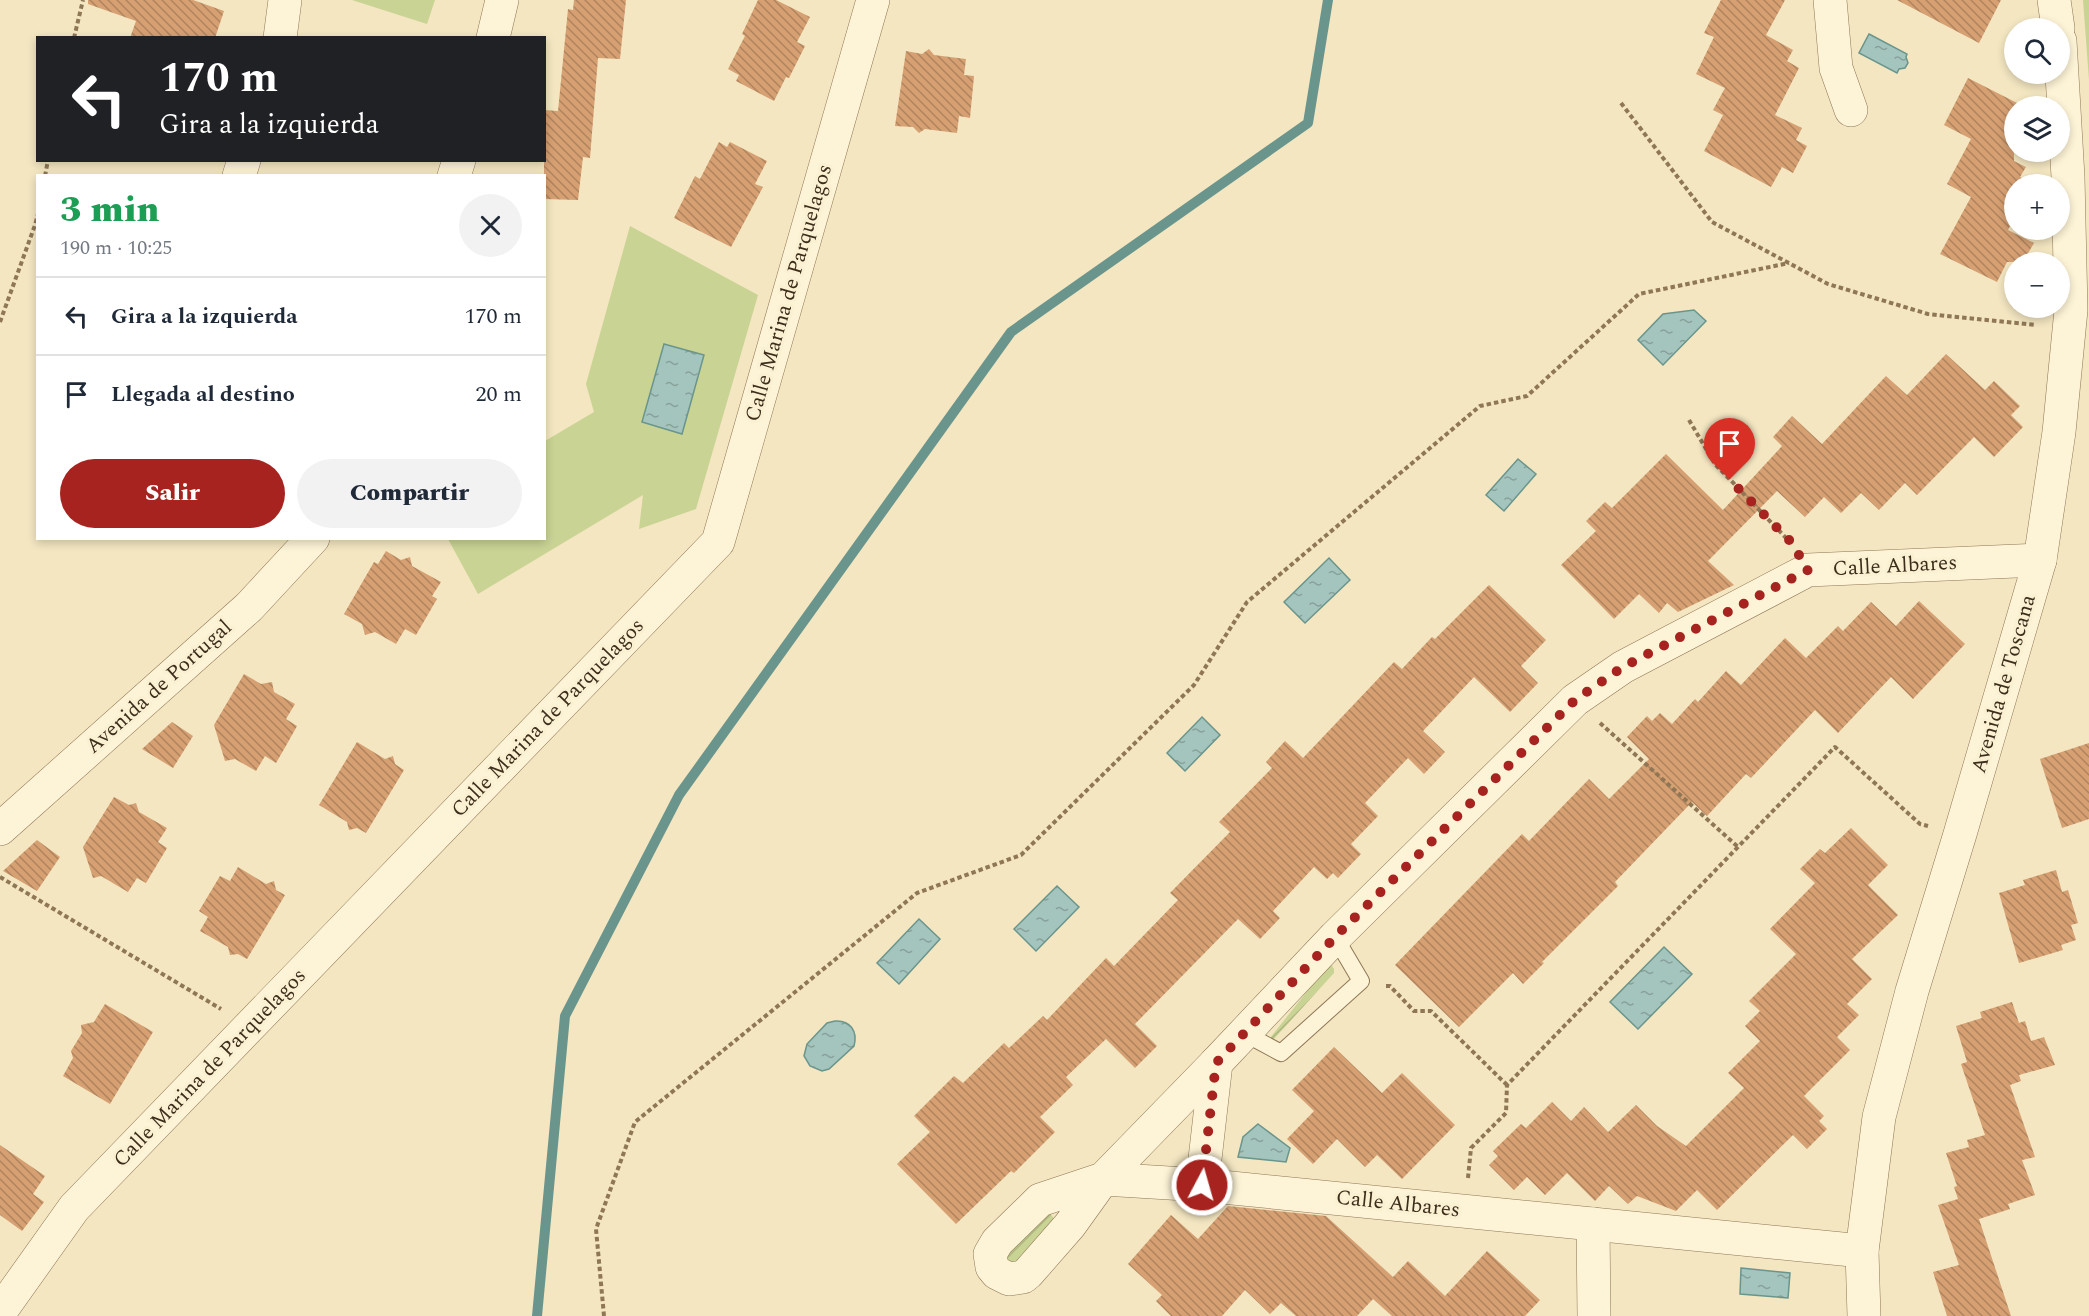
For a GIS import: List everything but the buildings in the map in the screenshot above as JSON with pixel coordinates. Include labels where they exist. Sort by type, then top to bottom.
[{"type":"street","points":[[280,36],[285,0]]},
{"type":"street","points":[[493,36],[502,0]]},
{"type":"street","name":"Calle Marina de Parquelagos","points":[[0,1312],[74,1208],[718,542],[873,0]]},
{"type":"street","points":[[1830,0],[1836,68],[1851,110]]},
{"type":"street","points":[[2054,0],[2057,18]]},
{"type":"street","name":"Avenida de Toscana","points":[[1864,1316],[1862,1251],[1879,1117],[1912,991],[2040,560],[2059,432],[2071,310],[2068,177],[2063,84]]},
{"type":"street","name":"Avenida de Portugal","points":[[0,829],[249,607],[310,540]]},
{"type":"street","name":"Calle Albares","points":[[1862,1251],[1202,1185],[1103,1179],[1335,937],[1575,700],[1623,667],[1808,570],[2040,560]]},
{"type":"street","points":[[1202,1185],[1216,1063]]},
{"type":"street","points":[[1593,1224],[1594,1316]]},
{"type":"lane","points":[[1244,1033],[1281,1053],[1361,981],[1335,937]]},
{"type":"path","points":[[74,36],[83,0]]},
{"type":"path","points":[[1621,104],[1712,222],[1828,284],[1928,314],[2037,325],[2071,310]]},
{"type":"path","points":[[0,322],[36,221]]},
{"type":"path","points":[[604,1316],[596,1229],[634,1122],[917,893],[1021,855],[1194,685],[1247,602],[1480,406],[1527,396],[1639,294],[1789,263]]},
{"type":"path","points":[[1689,420],[1715,464],[1791,542],[1808,570]]},
{"type":"path","points":[[1575,700],[1738,847]]},
{"type":"path","points":[[1464,1211],[1471,1148],[1506,1113],[1507,1085],[1835,747],[1920,824],[1960,834]]},
{"type":"path","points":[[0,877],[250,1026]]},
{"type":"path","points":[[1361,981],[1390,986],[1414,1011],[1431,1011],[1507,1085]]},
{"type":"green space","points":[[352,0],[435,0],[427,24]]},
{"type":"green space","points":[[2083,0],[2089,0],[2089,80]]},
{"type":"green space","points":[[630,226],[758,295],[696,509],[639,529],[643,495],[478,594],[449,540],[546,540],[546,440],[594,412],[586,384]]},
{"type":"green space","points":[[1328,965],[1332,966],[1334,973],[1273,1040],[1270,1040],[1270,1038]]},
{"type":"green space","points":[[1050,1213],[1054,1219],[1021,1264],[1010,1267],[1001,1252]]},
{"type":"water","points":[[1869,34],[1907,54],[1908,63],[1905,68],[1899,69],[1897,73],[1859,53]]},
{"type":"water","points":[[1694,310],[1706,321],[1663,365],[1638,340],[1663,314]]},
{"type":"water","points":[[664,344],[704,355],[682,434],[642,422]]},
{"type":"water","points":[[1518,459],[1536,474],[1504,511],[1486,495]]},
{"type":"water","points":[[1329,558],[1350,580],[1305,623],[1284,602]]},
{"type":"water","points":[[1202,717],[1220,735],[1185,771],[1167,753]]},
{"type":"water","points":[[1057,886],[1079,907],[1036,951],[1014,929]]},
{"type":"water","points":[[919,919],[940,939],[899,984],[877,963]]},
{"type":"water","points":[[1664,947],[1692,974],[1638,1029],[1610,1002]]},
{"type":"water","points":[[845,1022],[852,1027],[855,1036],[854,1046],[829,1069],[822,1071],[810,1066],[804,1056],[807,1044],[827,1023]]},
{"type":"water","points":[[1258,1124],[1290,1148],[1286,1162],[1238,1157],[1243,1137]]},
{"type":"water","points":[[1741,1268],[1790,1273],[1788,1298],[1740,1294]]},
{"type":"waterway","points":[[537,1316],[565,1016],[679,795],[1011,332],[1308,123],[1328,0]]},
{"type":"route","points":[[1202,1185],[1216,1063],[1335,937],[1575,700],[1623,667],[1808,570],[1791,542],[1730,480]]}]
